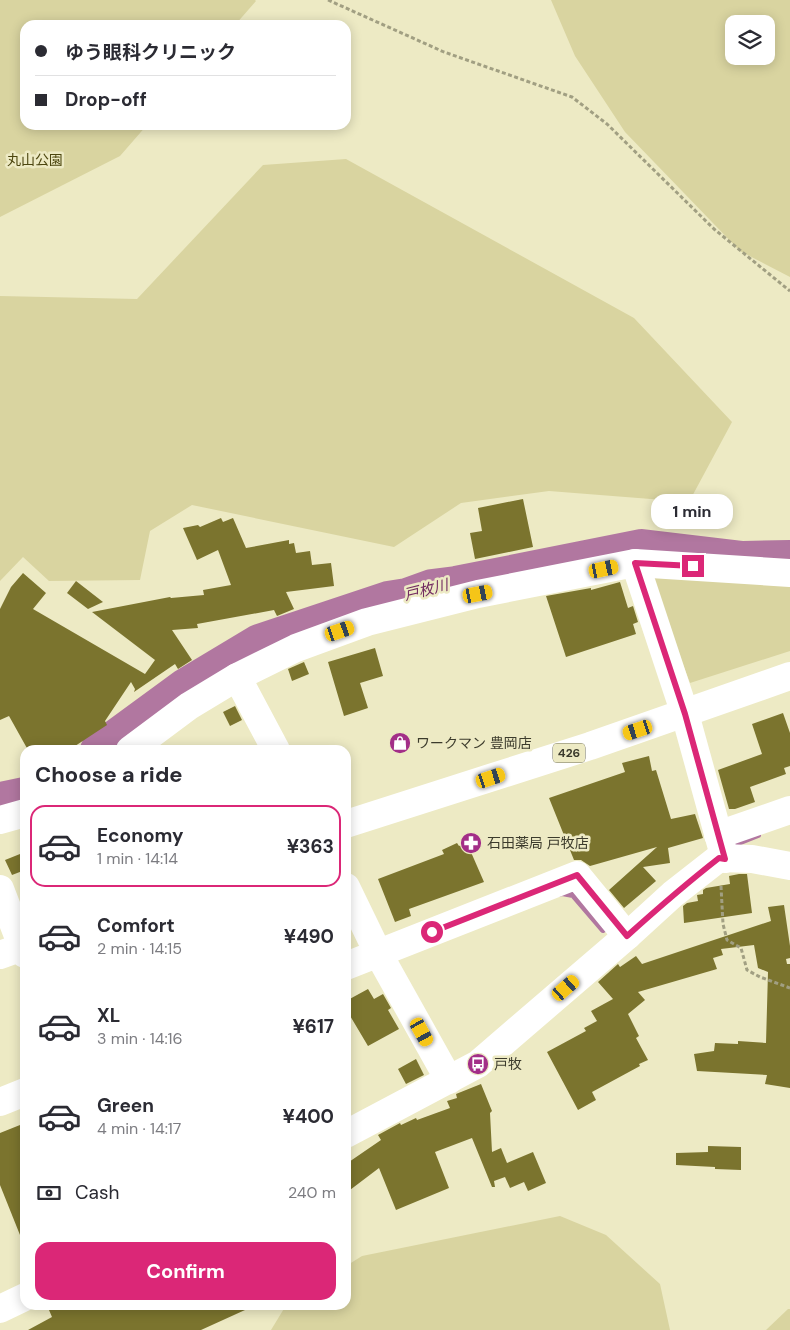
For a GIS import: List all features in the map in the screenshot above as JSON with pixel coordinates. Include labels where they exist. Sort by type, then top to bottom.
[{"type":"main road","points":[[635,563],[685,714],[721,851]]},
{"type":"main road","points":[[137,745],[189,706],[237,677],[296,648],[367,622],[478,594],[635,563],[790,573]]},
{"type":"main road","name":"426","points":[[351,822],[590,746],[790,676]]},
{"type":"main road","points":[[237,677],[273,745]]},
{"type":"main road","points":[[351,1131],[478,1064],[627,936],[721,851],[790,810]]},
{"type":"main road","points":[[0,820],[20,814]]},
{"type":"main road","points":[[721,851],[790,866]]},
{"type":"main road","points":[[351,964],[577,875],[627,936]]},
{"type":"main road","points":[[0,888],[18,951]]},
{"type":"main road","points":[[351,897],[378,953],[449,1080]]},
{"type":"main road","points":[[0,1102],[20,1094]]},
{"type":"main road","points":[[0,1309],[20,1299]]},
{"type":"path","points":[[328,0],[444,52],[572,97],[607,124],[714,229],[790,290]]},
{"type":"path","points":[[721,851],[723,924],[727,940],[741,948],[747,970],[790,988]]},
{"type":"green space","name":"丸山公園","points":[[0,0],[256,1],[239,20],[20,20],[20,130],[143,130],[120,156],[0,217]]},
{"type":"green space","points":[[551,0],[790,0],[790,277],[740,251],[625,132],[575,56]]},
{"type":"green space","points":[[346,159],[634,318],[732,422],[689,502],[549,491],[461,503],[394,547],[192,505],[150,531],[140,580],[49,581],[23,557],[0,581],[0,296],[137,299],[263,165]]},
{"type":"green space","points":[[648,574],[790,582],[790,651],[690,683]]},
{"type":"green space","points":[[560,1216],[606,1235],[660,1284],[670,1330],[271,1330],[283,1310],[351,1310],[351,1263],[362,1256]]},
{"type":"green space","points":[[790,1309],[790,1330],[766,1330]]},
{"type":"building","points":[[523,499],[533,547],[475,559],[470,533],[482,531],[478,508]]},
{"type":"building","points":[[221,518],[223,522],[233,518],[246,548],[289,540],[289,544],[294,543],[296,553],[310,551],[312,565],[331,563],[334,586],[286,592],[294,609],[277,616],[274,610],[197,624],[198,628],[172,630],[192,660],[178,669],[175,664],[134,692],[135,689],[131,682],[105,721],[107,725],[77,745],[25,745],[9,716],[0,720],[0,609],[11,587],[23,573],[46,593],[33,609],[145,674],[155,660],[92,612],[170,597],[204,595],[203,590],[231,585],[218,550],[197,560],[183,528],[198,525],[200,527]]},
{"type":"building","points":[[76,581],[103,602],[88,609],[67,593]]},
{"type":"building","points":[[620,582],[628,608],[633,606],[638,622],[633,624],[636,634],[566,657],[546,596],[591,588],[591,590]]},
{"type":"building","points":[[375,648],[383,676],[360,683],[368,708],[344,716],[328,662]]},
{"type":"building","points":[[304,662],[309,674],[292,681],[288,669]]},
{"type":"building","points":[[235,706],[242,720],[230,726],[223,712]]},
{"type":"building","points":[[783,713],[790,733],[790,766],[784,768],[786,774],[750,787],[755,802],[735,809],[729,809],[718,770],[762,754],[752,724]]},
{"type":"building","points":[[649,756],[652,771],[656,770],[671,819],[695,814],[703,838],[668,848],[670,863],[643,867],[656,881],[624,908],[609,890],[657,847],[590,866],[581,860],[574,860],[549,798],[625,772],[622,763]]},
{"type":"building","points":[[457,843],[459,846],[467,843],[484,882],[409,909],[411,916],[395,922],[378,879],[444,854],[442,850]]},
{"type":"building","points":[[20,854],[20,872],[12,875],[5,860]]},
{"type":"building","points":[[747,874],[752,913],[684,923],[683,906],[687,903],[698,901],[697,895],[703,894],[703,890],[706,888],[730,884],[729,876]]},
{"type":"building","points":[[784,905],[790,946],[790,958],[786,959],[787,964],[790,964],[790,1088],[765,1084],[767,1075],[697,1071],[694,1054],[714,1051],[715,1043],[738,1044],[738,1041],[766,1043],[768,972],[758,968],[754,945],[721,949],[723,955],[713,958],[717,969],[638,992],[645,1000],[628,1014],[639,1036],[636,1038],[648,1060],[592,1092],[596,1100],[578,1110],[547,1052],[586,1031],[584,1028],[597,1021],[591,1011],[613,999],[598,982],[618,964],[620,967],[636,956],[642,964],[771,921],[768,907]]},
{"type":"building","points":[[368,989],[374,999],[383,994],[391,1008],[388,1010],[399,1029],[368,1046],[351,1017],[351,998]]},
{"type":"building","points":[[416,1059],[424,1075],[406,1084],[398,1069]]},
{"type":"building","points":[[481,1084],[492,1111],[490,1113],[492,1152],[501,1148],[507,1163],[533,1152],[546,1183],[528,1191],[524,1182],[510,1188],[505,1177],[494,1181],[495,1187],[492,1187],[472,1138],[435,1152],[449,1188],[396,1210],[379,1168],[351,1189],[351,1161],[381,1140],[378,1135],[400,1123],[401,1125],[416,1118],[417,1120],[450,1108],[447,1101],[457,1098],[456,1094]]},
{"type":"building","points":[[20,1125],[20,1235],[0,1185],[0,1133]]},
{"type":"building","points":[[708,1146],[741,1147],[741,1170],[676,1165],[676,1153],[708,1152]]},
{"type":"building","points":[[49,1310],[245,1310],[201,1330],[28,1330],[52,1317]]},
{"type":"waterway","name":"戸枚川","points":[[105,745],[184,687],[259,642],[388,599],[407,596],[432,587],[456,584],[642,547],[743,559],[790,558]]},
{"type":"waterway","name":"戸枚川","points":[[0,800],[20,796]]},
{"type":"waterway","points":[[728,847],[758,835]]},
{"type":"waterway","points":[[559,894],[573,895],[603,930],[611,925]]},
{"type":"place","name":"ワークマン 豊岡店","points":[[400,743]]},
{"type":"place","name":"石田薬局 戸牧店","points":[[471,843]]},
{"type":"place","name":"戸牧","points":[[478,1064]]},
{"type":"route","points":[[432,932],[577,875],[627,936],[692,879],[719,858],[725,859],[696,750],[635,563],[693,566]]}]
